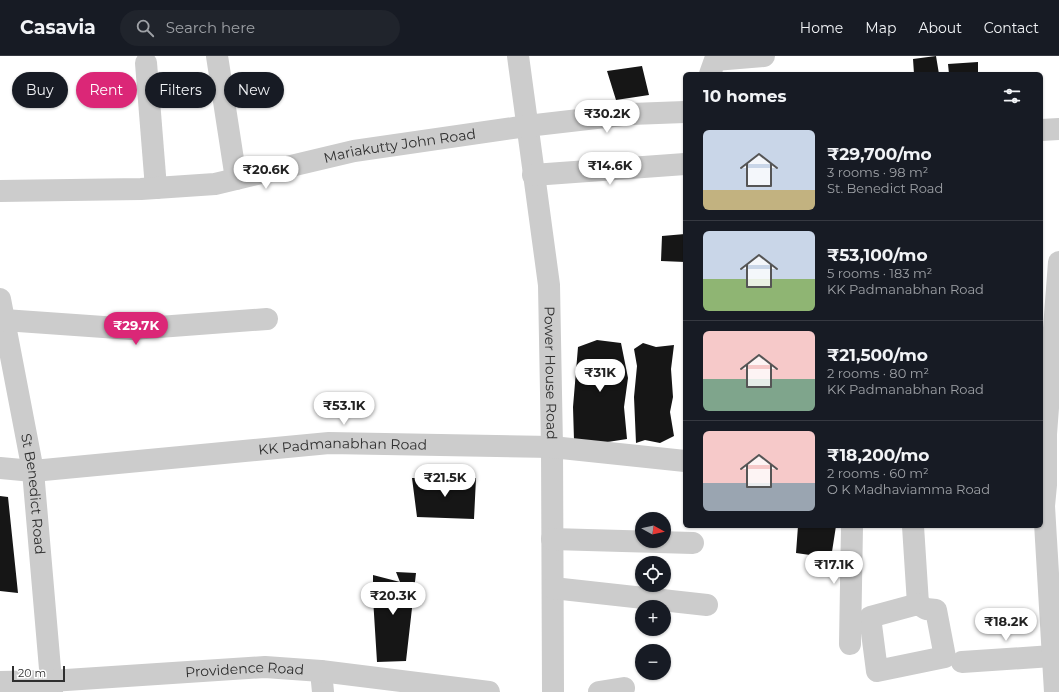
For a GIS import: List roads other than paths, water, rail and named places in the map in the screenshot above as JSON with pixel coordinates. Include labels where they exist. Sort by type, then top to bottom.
[{"type":"street","points":[[217,56],[236,179]]},
{"type":"street","name":"Power House Road","points":[[518,56],[548,285],[552,447],[553,692]]},
{"type":"street","points":[[711,72],[715,60],[764,56]]},
{"type":"street","points":[[146,63],[156,188]]},
{"type":"street","name":"Mariakutty John Road","points":[[0,191],[156,188],[215,184],[354,151],[527,126],[631,114],[683,112]]},
{"type":"street","points":[[1043,130],[1059,129]]},
{"type":"street","points":[[534,175],[683,164]]},
{"type":"street","points":[[1055,692],[1055,602],[1046,434],[1059,262]]},
{"type":"street","name":"St Benedict Road","points":[[0,299],[33,471],[51,686]]},
{"type":"street","points":[[4,320],[132,329],[267,319]]},
{"type":"street","name":"KK Padmanabhan Road","points":[[0,468],[33,471],[329,443],[552,447],[683,461]]},
{"type":"street","points":[[850,644],[852,528]]},
{"type":"street","points":[[913,528],[918,604]]},
{"type":"street","points":[[552,539],[694,543]]},
{"type":"street","points":[[553,588],[707,605]]},
{"type":"street","points":[[962,662],[1055,660]]},
{"type":"street","name":"Providence Road","points":[[0,682],[51,686],[265,667],[322,682],[489,692]]},
{"type":"street","points":[[599,692],[624,688]]}]
